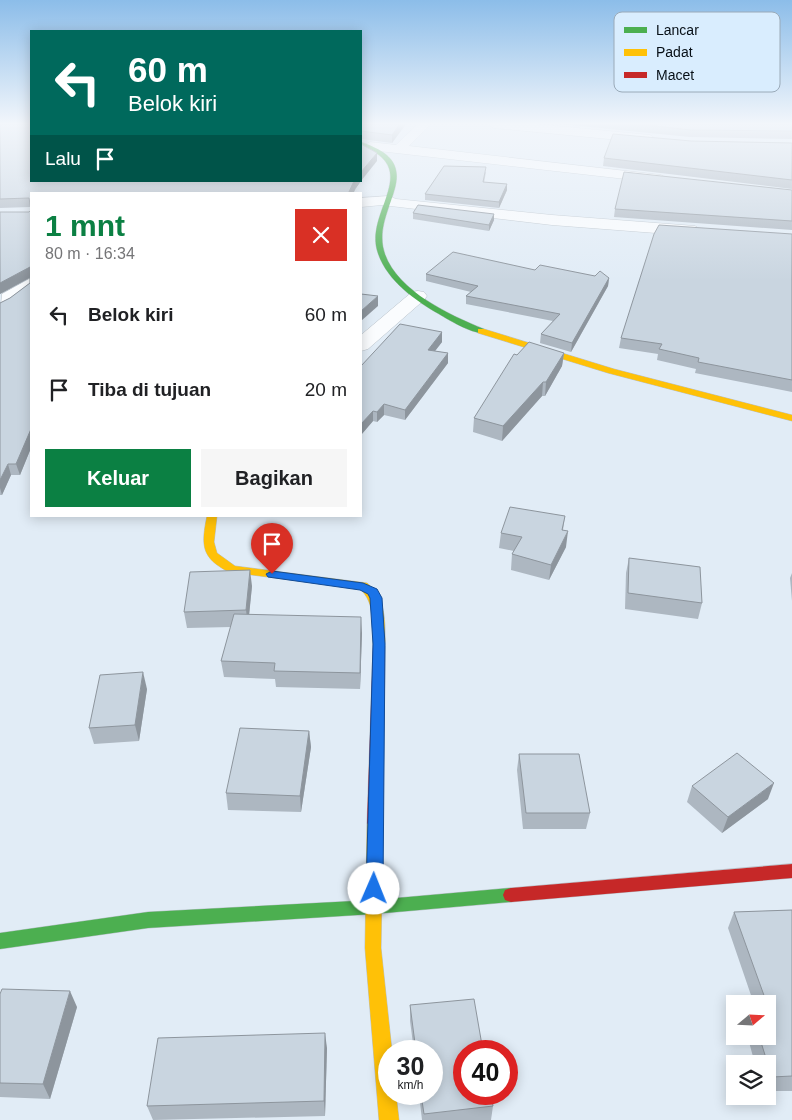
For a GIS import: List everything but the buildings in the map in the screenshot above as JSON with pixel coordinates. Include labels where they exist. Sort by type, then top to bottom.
[{"type":"street","points":[[396,176],[380,231],[379,247],[387,264],[399,279],[418,296],[449,315],[516,343],[626,377],[792,418]]},
{"type":"street","points":[[640,176],[673,180]]},
{"type":"street","points":[[362,203],[388,202],[552,220],[714,232]]},
{"type":"street","points":[[3,301],[30,284]]},
{"type":"street","points":[[362,344],[418,296]]},
{"type":"street","points":[[212,517],[208,540],[209,552],[213,560],[221,565],[233,569],[363,586],[372,591],[376,598],[379,644],[373,948],[389,1120]]},
{"type":"street","points":[[0,941],[148,920],[374,908],[792,871]]},
{"type":"traffic: fast","points":[[394,176],[379,237],[380,249],[386,263],[395,277],[421,300],[452,318],[481,331]]},
{"type":"traffic: fast","points":[[0,941],[148,920],[374,907],[511,895]]},
{"type":"traffic: slow","points":[[481,331],[611,371],[792,418]]},
{"type":"traffic: slow","points":[[212,517],[209,542],[212,554],[217,560],[233,569],[363,586],[369,591],[376,605],[379,621],[379,646]]},
{"type":"traffic: slow","points":[[375,823],[373,948],[389,1120]]},
{"type":"traffic: jam","points":[[375,823],[379,646]]},
{"type":"traffic: jam","points":[[511,895],[792,871]]},
{"type":"route","points":[[272,574],[363,586],[372,591],[376,598],[379,644],[374,889]]}]
